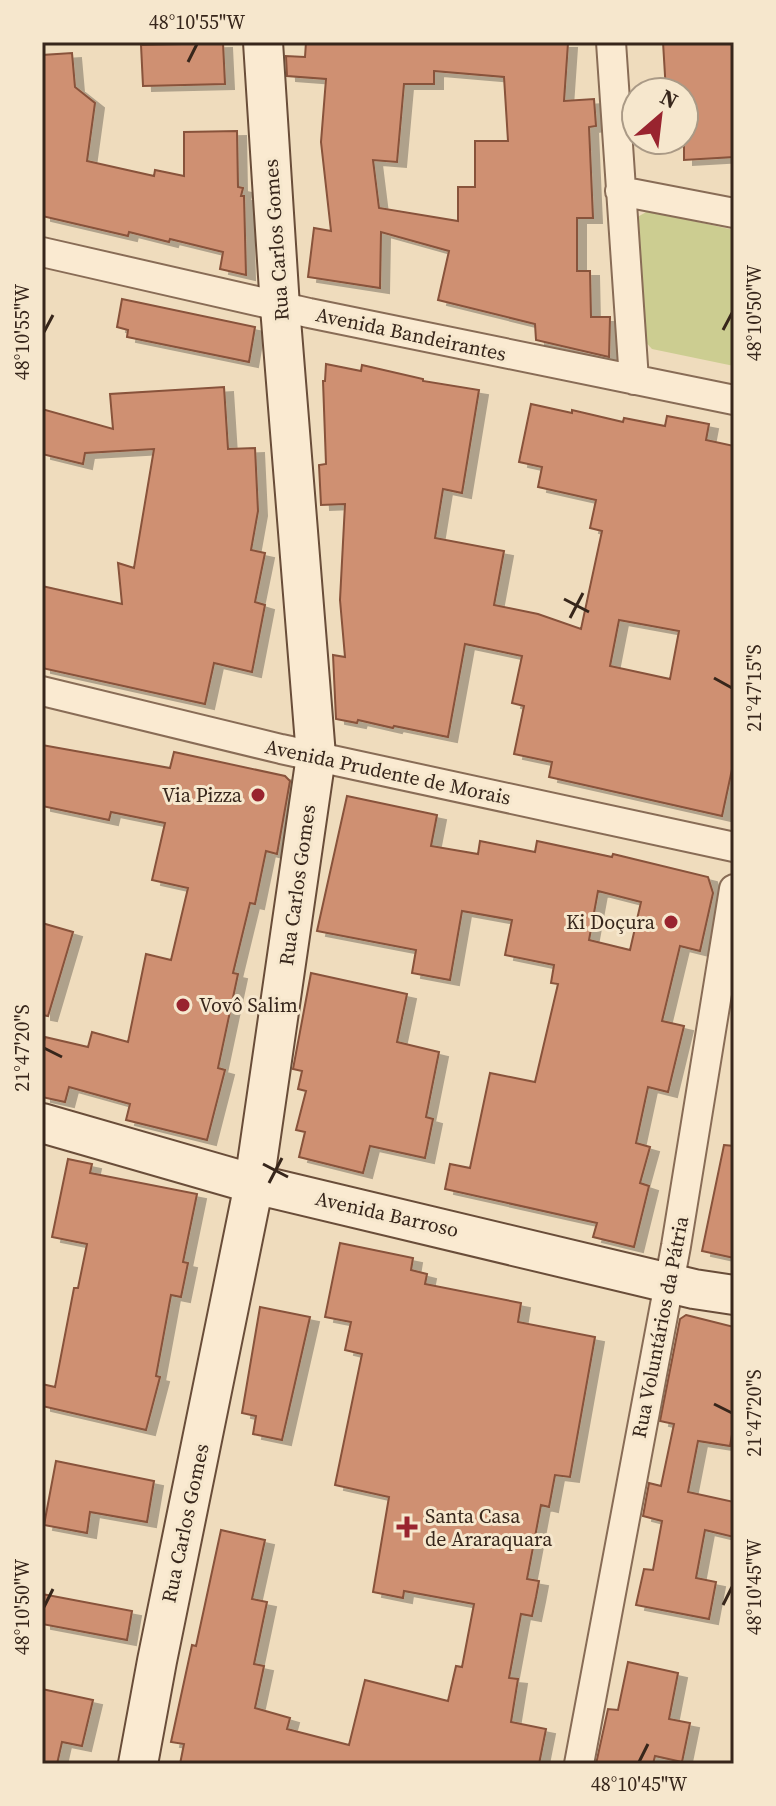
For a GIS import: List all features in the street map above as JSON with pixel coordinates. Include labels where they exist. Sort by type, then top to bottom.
[{"type":"street","name":"Rua Carlos Gomes","points":[[138,1764],[254,1184],[316,756],[280,307],[263,42]]},
{"type":"street","points":[[611,42],[634,380]]},
{"type":"street","points":[[620,191],[734,213]]},
{"type":"street","name":"Avenida Bandeirantes","points":[[42,252],[280,307],[734,400]]},
{"type":"street","name":"Avenida Prudente de Morais","points":[[42,691],[316,756],[734,847]]},
{"type":"street","name":"Rua Voluntários da Pátria","points":[[579,1764],[669,1282],[734,889]]},
{"type":"street","name":"Avenida Barroso","points":[[42,1123],[254,1184],[734,1295]]},
{"type":"green space","points":[[648,211],[734,230],[734,366],[652,349],[642,338],[634,219]]},
{"type":"building","points":[[306,42],[568,43],[564,101],[594,99],[596,126],[589,127],[593,218],[577,218],[577,271],[590,271],[591,317],[610,317],[609,357],[536,340],[535,324],[438,300],[449,251],[381,232],[380,288],[308,277],[314,228],[331,231],[321,142],[326,79],[287,76],[286,56],[305,57]],"holes":[[[434,71],[504,77],[508,141],[475,141],[475,187],[458,187],[458,221],[379,208],[373,160],[397,162],[404,84],[434,84]]]},
{"type":"building","points":[[663,42],[734,42],[734,157],[684,160],[684,156],[700,156],[700,76],[665,76]]},
{"type":"building","points":[[223,43],[225,84],[143,86],[141,45]]},
{"type":"building","points":[[72,53],[75,87],[95,103],[87,161],[154,176],[155,170],[184,176],[184,132],[237,131],[238,187],[243,188],[241,196],[244,196],[246,275],[220,269],[223,252],[129,232],[128,236],[42,216],[42,55]]},
{"type":"building","points":[[122,299],[255,327],[249,362],[127,337],[128,330],[117,327]]},
{"type":"building","points":[[326,364],[361,371],[362,365],[423,381],[479,390],[462,493],[443,489],[435,538],[504,551],[494,605],[538,614],[581,629],[602,531],[590,528],[596,500],[538,487],[542,467],[519,462],[531,404],[623,422],[624,418],[665,426],[667,416],[709,424],[706,440],[734,446],[734,760],[722,816],[549,777],[552,762],[514,754],[524,706],[512,703],[522,656],[465,644],[448,737],[358,720],[357,723],[336,719],[333,655],[345,657],[340,600],[345,504],[321,505],[319,465],[326,464]],"holes":[[[619,620],[679,631],[670,679],[610,666]]]},
{"type":"building","points":[[224,387],[228,449],[255,448],[258,511],[251,550],[265,553],[255,602],[265,605],[252,672],[214,663],[205,704],[42,668],[42,586],[122,604],[118,563],[134,568],[154,449],[85,453],[83,464],[42,454],[42,409],[113,429],[110,394]]},
{"type":"building","points":[[42,745],[170,768],[174,752],[285,776],[290,781],[277,854],[266,851],[255,904],[250,903],[233,973],[238,974],[218,1068],[225,1070],[207,1140],[126,1120],[130,1104],[69,1087],[65,1102],[42,1097],[45,1037],[88,1047],[92,1032],[128,1042],[146,954],[171,960],[188,888],[152,880],[165,823],[111,812],[109,820],[42,806]]},
{"type":"building","points":[[347,796],[437,815],[431,846],[478,854],[480,841],[535,852],[537,841],[612,857],[613,854],[708,877],[713,893],[700,951],[680,946],[662,1021],[684,1026],[668,1092],[648,1087],[636,1143],[650,1147],[640,1183],[649,1186],[634,1247],[593,1237],[597,1223],[445,1189],[450,1164],[470,1168],[490,1073],[535,1082],[558,984],[551,983],[554,965],[505,955],[512,920],[462,911],[450,980],[412,973],[416,950],[317,931]],"holes":[[[598,891],[641,902],[630,950],[589,940]]]},
{"type":"building","points":[[42,923],[73,932],[48,1016],[42,1015]]},
{"type":"building","points":[[311,973],[407,994],[397,1042],[439,1052],[426,1117],[433,1119],[425,1158],[370,1146],[363,1173],[299,1157],[305,1132],[296,1130],[306,1091],[298,1089],[302,1071],[293,1069]]},
{"type":"building","points":[[724,1145],[734,1146],[734,1258],[702,1251]]},
{"type":"building","points":[[68,1159],[92,1164],[90,1173],[197,1194],[183,1262],[188,1263],[181,1297],[171,1295],[156,1376],[160,1377],[146,1430],[42,1406],[42,1384],[55,1387],[74,1288],[78,1288],[87,1244],[52,1237]]},
{"type":"building","points":[[340,1243],[413,1258],[411,1270],[427,1274],[425,1284],[521,1303],[518,1322],[595,1337],[570,1477],[555,1475],[549,1507],[541,1505],[527,1579],[539,1581],[532,1616],[521,1614],[509,1678],[518,1679],[511,1722],[546,1729],[539,1764],[180,1764],[184,1744],[171,1742],[221,1530],[265,1540],[252,1599],[267,1602],[254,1664],[264,1666],[255,1708],[290,1718],[287,1729],[349,1745],[365,1680],[448,1701],[456,1666],[462,1667],[474,1604],[404,1591],[403,1598],[373,1592],[389,1497],[335,1485],[362,1354],[345,1350],[351,1322],[325,1317]]},
{"type":"building","points":[[260,1307],[310,1317],[282,1440],[253,1434],[256,1416],[242,1413]]},
{"type":"building","points":[[686,1315],[734,1327],[734,1423],[730,1446],[698,1441],[688,1492],[734,1502],[734,1537],[705,1530],[696,1578],[716,1582],[709,1619],[636,1605],[644,1569],[653,1570],[662,1521],[643,1516],[649,1483],[661,1486],[674,1424],[660,1421],[680,1319]]},
{"type":"building","points":[[56,1461],[154,1481],[147,1522],[90,1512],[87,1533],[44,1525]]},
{"type":"building","points":[[42,1594],[132,1611],[127,1640],[42,1624]]},
{"type":"building","points":[[628,1662],[678,1673],[669,1719],[690,1723],[682,1762],[655,1756],[653,1764],[596,1764],[608,1709],[618,1710]]},
{"type":"building","points":[[42,1689],[93,1700],[82,1746],[62,1742],[57,1764],[42,1764]]},
{"type":"place","name":"Via Pizza","points":[[258,795]]},
{"type":"place","name":"Ki Doçura","points":[[671,922]]},
{"type":"place","name":"Vovô Salim","points":[[183,1005]]},
{"type":"place","name":"Santa Casa de Araraquara","points":[[407,1527]]}]
